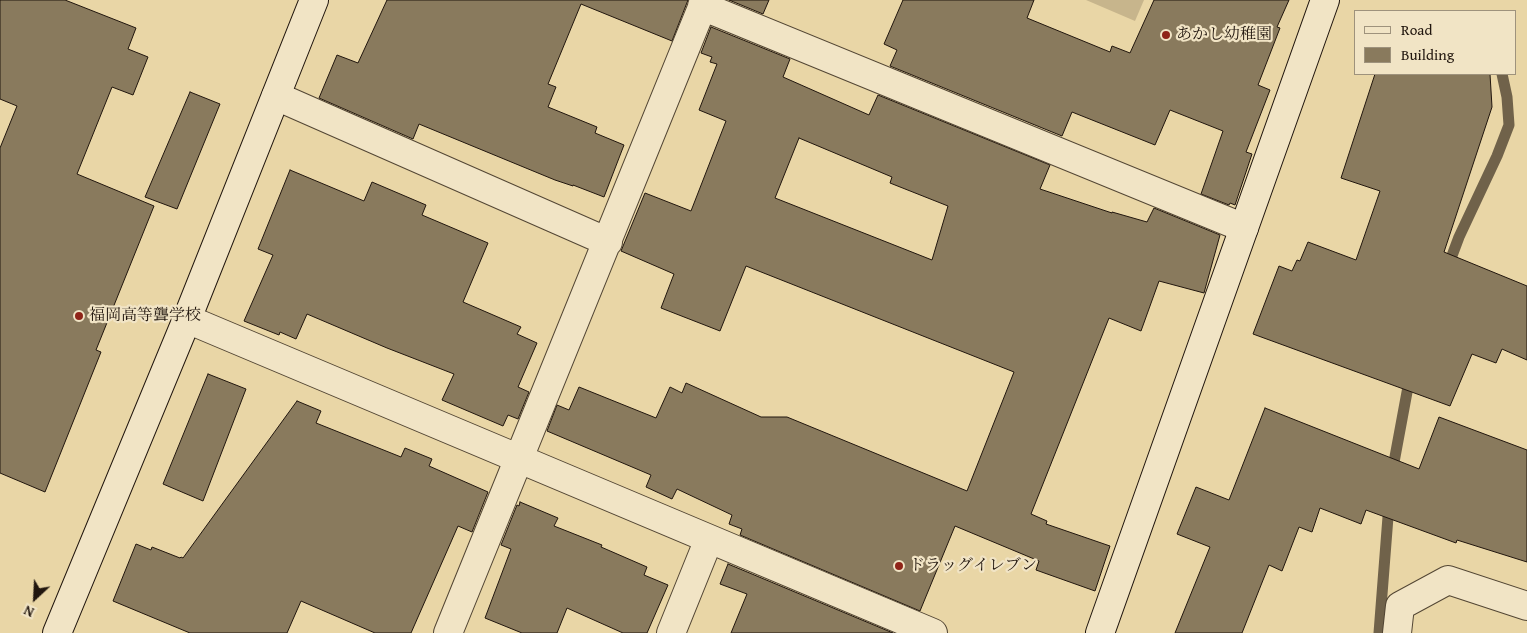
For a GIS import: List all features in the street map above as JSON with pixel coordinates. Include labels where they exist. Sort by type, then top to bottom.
[{"type":"street","points":[[57,633],[187,319],[314,0]]},
{"type":"street","points":[[1100,633],[1325,0]]},
{"type":"street","points":[[448,633],[608,242],[703,3],[1244,228]]},
{"type":"street","points":[[276,96],[608,242]]},
{"type":"street","points":[[187,319],[933,633]]},
{"type":"street","points":[[671,633],[709,539]]},
{"type":"street","points":[[1397,633],[1400,606],[1448,580],[1527,606]]},
{"type":"shaded area","points":[[1086,0],[1144,0],[1135,21]]},
{"type":"building","points":[[0,0],[65,0],[136,28],[128,49],[148,57],[133,95],[112,87],[77,174],[154,206],[96,350],[101,352],[45,492],[0,473],[0,148],[17,106],[0,99]]},
{"type":"building","points":[[387,0],[688,0],[672,41],[581,4],[548,84],[556,87],[548,107],[597,127],[595,133],[624,145],[604,197],[555,180],[419,124],[413,139],[319,98],[337,55],[358,63]]},
{"type":"building","points":[[729,0],[769,0],[763,14]]},
{"type":"building","points":[[903,0],[1034,0],[1027,18],[1110,52],[1112,46],[1130,53],[1154,0],[1289,0],[1277,27],[1280,28],[1258,85],[1270,90],[1246,152],[1252,154],[1235,205],[1230,203],[1229,205],[1201,194],[1223,131],[1170,110],[1155,145],[1072,112],[1062,136],[890,66],[897,50],[884,44]]},
{"type":"building","points":[[711,27],[790,59],[783,77],[869,115],[878,95],[1050,165],[1040,189],[1112,213],[1147,222],[1154,208],[1220,235],[1204,293],[1159,281],[1141,331],[1109,318],[1031,514],[1047,521],[1046,524],[1110,546],[1095,591],[1036,570],[1039,561],[955,526],[920,611],[740,535],[742,529],[729,524],[732,515],[677,489],[672,499],[646,487],[651,475],[547,431],[557,405],[569,410],[579,387],[656,418],[670,387],[682,393],[686,383],[761,417],[787,417],[967,491],[1014,372],[746,266],[720,331],[661,308],[674,274],[621,251],[645,193],[691,211],[726,121],[699,110],[717,64],[710,62],[712,57],[701,53]],"holes":[[[799,138],[892,177],[890,183],[948,206],[932,260],[775,198]]]},
{"type":"building","points":[[1375,75],[1490,75],[1492,107],[1444,252],[1527,286],[1527,360],[1502,349],[1496,363],[1472,354],[1450,406],[1253,334],[1279,266],[1292,271],[1297,260],[1300,261],[1308,242],[1356,260],[1380,191],[1341,178]]},
{"type":"building","points":[[190,92],[220,104],[177,209],[145,197]]},
{"type":"building","points":[[290,170],[364,201],[372,182],[426,205],[422,215],[488,243],[463,302],[521,327],[517,334],[537,343],[518,387],[529,392],[518,419],[508,415],[503,426],[442,400],[454,374],[307,314],[296,339],[280,332],[279,335],[244,321],[273,255],[258,249]]},
{"type":"building","points":[[208,374],[246,389],[203,501],[163,484]]},
{"type":"building","points":[[297,401],[321,411],[316,423],[401,457],[405,448],[432,459],[429,466],[488,492],[472,532],[458,526],[411,633],[375,633],[301,601],[287,633],[190,633],[113,601],[136,544],[151,550],[152,547],[183,558]]},
{"type":"building","points":[[1265,408],[1419,469],[1439,417],[1527,450],[1527,562],[1457,540],[1456,543],[1366,510],[1361,524],[1320,508],[1312,532],[1299,527],[1282,571],[1269,565],[1242,633],[1175,633],[1210,547],[1177,534],[1196,487],[1229,500]]},
{"type":"building","points":[[520,502],[558,518],[554,526],[602,545],[601,547],[647,567],[644,575],[668,585],[647,633],[623,633],[567,608],[557,633],[522,633],[485,618],[511,549],[501,545],[517,505],[519,506]]},
{"type":"building","points":[[728,564],[893,633],[731,633],[747,594],[720,584]]},
{"type":"waterway","points":[[1447,269],[1459,237],[1497,156],[1509,125],[1507,97],[1502,75]]},
{"type":"waterway","points":[[1392,473],[1410,376]]},
{"type":"waterway","points":[[1379,633],[1389,504]]},
{"type":"place","name":"あかし幼稚園","points":[[1166,35]]},
{"type":"place","name":"福岡高等聾学校","points":[[79,316]]},
{"type":"place","name":"ドラッグイレブン","points":[[899,566]]}]
